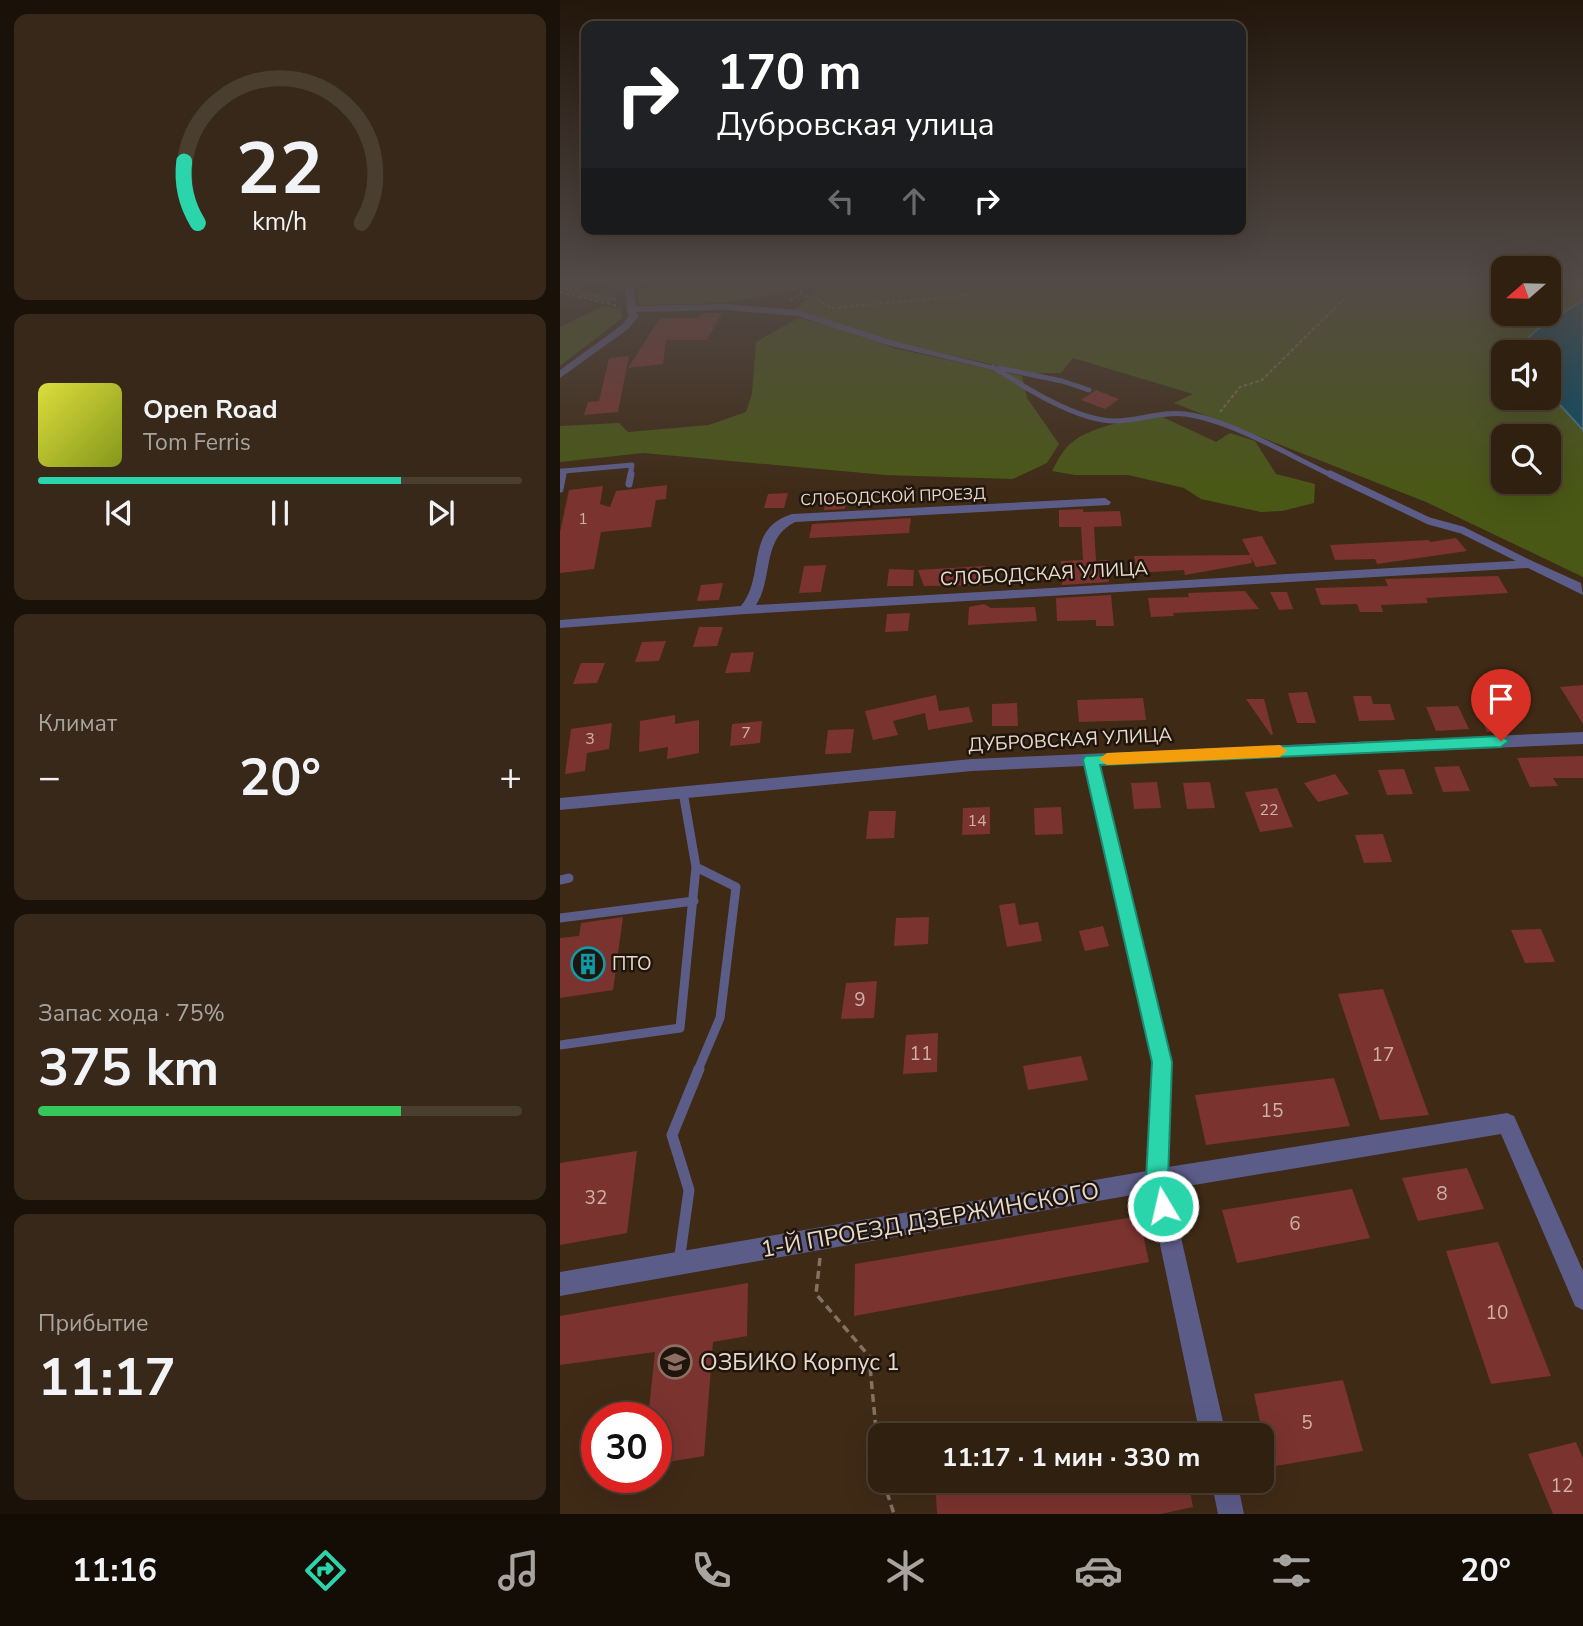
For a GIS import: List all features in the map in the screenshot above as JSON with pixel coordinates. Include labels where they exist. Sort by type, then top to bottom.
[{"type":"street","points":[[562,371],[591,351]]},
{"type":"street","points":[[923,351],[993,367]]},
{"type":"street","name":"СЛОБОДСКОЙ ПРОЕЗД","points":[[745,611],[756,600],[767,544],[777,527],[792,518],[1105,502]]},
{"type":"street","points":[[1530,564],[1543,572],[1570,580],[1583,591]]},
{"type":"street","name":"СЛОБОДСКАЯ УЛИЦА","points":[[560,624],[1530,564]]},
{"type":"street","name":"ДУБРОВСКАЯ УЛИЦА","points":[[560,804],[972,765],[1583,737]]},
{"type":"street","points":[[1091,760],[1162,1062],[1157,1180],[1210,1423]]},
{"type":"street","name":"1-Й ПРОЕЗД ДЗЕРЖИНСКОГО","points":[[560,1284],[1157,1180],[1507,1123],[1583,1298]]},
{"type":"street","points":[[1227,1493],[1231,1514]]},
{"type":"lane","points":[[993,367],[1036,395],[1087,415],[1113,421],[1182,413],[1214,421],[1429,521],[1462,530],[1530,564]]},
{"type":"lane","points":[[993,367],[1089,390]]},
{"type":"lane","points":[[1032,375],[1036,395]]},
{"type":"lane","points":[[560,489],[562,471],[632,465],[629,484]]},
{"type":"lane","points":[[560,1045],[680,1028],[696,867],[683,792]]},
{"type":"lane","points":[[679,1265],[689,1189],[672,1135],[720,1018],[736,887],[696,867]]},
{"type":"lane","points":[[560,918],[694,901]]},
{"type":"path","points":[[1214,421],[1240,387],[1262,380],[1292,351]]},
{"type":"path","points":[[822,1240],[816,1294],[869,1356],[875,1423]]},
{"type":"path","points":[[887,1493],[894,1514]]},
{"type":"green space","points":[[560,351],[580,351],[560,366]]},
{"type":"green space","points":[[755,351],[905,351],[1022,376],[1027,398],[1059,444],[1047,463],[1013,479],[885,475],[643,453],[560,462],[560,426],[619,423],[628,432],[709,425],[746,412],[752,394]]},
{"type":"green space","points":[[931,351],[1491,351],[1491,410],[1561,410],[1561,406],[1583,430],[1583,577],[1426,502],[1174,403],[1193,394],[1073,358],[1061,373],[1030,373]]},
{"type":"green space","points":[[1156,414],[1216,442],[1230,433],[1255,441],[1276,474],[1315,484],[1314,503],[1282,511],[1261,512],[1201,499],[1184,488],[1128,475],[1075,475],[1052,471],[1068,446],[1084,435],[1103,427]]},
{"type":"water","points":[[1561,351],[1583,351],[1583,430],[1561,406]]},
{"type":"building","points":[[639,351],[665,351],[663,364],[628,368]]},
{"type":"building","points":[[629,356],[618,412],[584,415],[588,402],[599,401],[609,358]]},
{"type":"building","points":[[1096,390],[1119,399],[1105,409],[1081,400]]},
{"type":"building","points":[[667,485],[666,499],[656,500],[651,527],[601,532],[594,569],[560,573],[560,532],[569,490],[603,486],[600,504],[610,507],[616,491]]},
{"type":"building","points":[[788,493],[784,508],[764,508],[768,494]]},
{"type":"building","points":[[827,494],[847,494],[845,509],[824,510]]},
{"type":"building","points":[[1083,509],[1083,512],[1120,511],[1122,526],[1094,527],[1096,561],[1108,560],[1109,582],[1062,585],[1061,561],[1083,560],[1081,527],[1059,527],[1059,510]]},
{"type":"building","points":[[911,518],[909,533],[809,538],[812,524]]},
{"type":"building","points":[[1262,536],[1277,564],[1256,567],[1251,557],[1252,563],[1185,575],[1184,570],[1137,573],[1134,556],[1250,555],[1242,539]]},
{"type":"building","points":[[1456,538],[1467,551],[1377,564],[1375,559],[1335,560],[1330,545],[1430,542]]},
{"type":"building","points":[[826,565],[821,592],[799,593],[804,566]]},
{"type":"building","points":[[985,566],[984,585],[924,586],[918,570]]},
{"type":"building","points":[[889,569],[914,570],[913,586],[887,586]]},
{"type":"building","points":[[1498,576],[1508,593],[1426,598],[1428,603],[1381,605],[1383,612],[1360,612],[1357,604],[1321,605],[1315,588],[1388,586],[1385,579]]},
{"type":"building","points":[[723,583],[719,600],[697,601],[701,585]]},
{"type":"building","points":[[1245,591],[1259,609],[1173,613],[1174,616],[1151,617],[1148,598],[1189,597],[1188,593]]},
{"type":"building","points":[[1270,592],[1287,592],[1293,609],[1279,610]]},
{"type":"building","points":[[1111,595],[1114,626],[1096,626],[1096,620],[1057,621],[1056,598]]},
{"type":"building","points":[[984,604],[991,608],[1035,607],[1037,621],[968,625],[969,607]]},
{"type":"building","points":[[910,613],[908,631],[885,632],[887,614]]},
{"type":"building","points":[[699,627],[723,627],[717,646],[693,647]]},
{"type":"building","points":[[666,641],[659,661],[635,662],[642,642]]},
{"type":"building","points":[[754,652],[750,672],[725,673],[731,653]]},
{"type":"building","points":[[581,663],[605,663],[597,683],[573,684]]},
{"type":"building","points":[[1583,685],[1583,724],[1560,687]]},
{"type":"building","points":[[1307,692],[1316,723],[1297,723],[1288,693]]},
{"type":"building","points":[[936,695],[939,711],[969,707],[973,722],[928,730],[925,713],[893,721],[898,735],[873,740],[865,711]]},
{"type":"building","points":[[1353,696],[1371,696],[1373,704],[1390,704],[1395,720],[1359,721]]},
{"type":"building","points":[[1143,698],[1146,720],[1079,722],[1077,700]]},
{"type":"building","points":[[1246,699],[1264,699],[1273,734],[1271,735]]},
{"type":"building","points":[[1017,703],[1018,726],[992,726],[992,704]]},
{"type":"building","points":[[1458,706],[1469,729],[1436,731],[1426,707]]},
{"type":"building","points":[[675,715],[675,724],[699,720],[699,753],[667,759],[668,747],[639,752],[640,721]]},
{"type":"building","points":[[1506,717],[1512,731],[1487,732],[1481,718]]},
{"type":"building","points":[[762,721],[760,743],[730,746],[732,724]]},
{"type":"building","points":[[612,723],[609,749],[587,753],[585,771],[565,774],[571,729]]},
{"type":"building","points":[[854,729],[851,753],[825,754],[828,730]]},
{"type":"building","points":[[1583,756],[1583,778],[1553,778],[1558,786],[1530,787],[1517,758]]},
{"type":"building","points":[[1459,766],[1470,791],[1443,792],[1434,767]]},
{"type":"building","points":[[1404,769],[1413,794],[1387,795],[1378,770]]},
{"type":"building","points":[[1335,774],[1349,794],[1318,802],[1304,783]]},
{"type":"building","points":[[1157,782],[1161,808],[1134,809],[1131,783]]},
{"type":"building","points":[[1210,782],[1215,808],[1187,809],[1183,783]]},
{"type":"building","points":[[1277,788],[1293,827],[1260,832],[1245,792]]},
{"type":"building","points":[[990,807],[990,834],[962,835],[963,808]]},
{"type":"building","points":[[1061,807],[1063,834],[1035,835],[1034,808]]},
{"type":"building","points":[[869,811],[896,811],[894,838],[866,839]]},
{"type":"building","points":[[1383,834],[1392,862],[1364,863],[1355,835]]},
{"type":"building","points":[[1015,903],[1019,925],[1038,922],[1042,941],[1007,947],[999,905]]},
{"type":"building","name":"ПТО","points":[[623,917],[613,990],[560,998],[560,938],[579,936],[581,923]]},
{"type":"building","points":[[929,917],[928,944],[894,946],[896,918]]},
{"type":"building","points":[[1103,926],[1109,946],[1085,951],[1079,931]]},
{"type":"building","points":[[1541,929],[1555,962],[1525,963],[1511,930]]},
{"type":"building","points":[[877,981],[874,1018],[841,1019],[846,983]]},
{"type":"building","points":[[1383,989],[1429,1115],[1380,1120],[1338,994]]},
{"type":"building","points":[[938,1033],[937,1072],[903,1074],[906,1035]]},
{"type":"building","points":[[1081,1056],[1088,1080],[1028,1090],[1023,1066]]},
{"type":"building","points":[[1334,1078],[1350,1126],[1206,1145],[1195,1095]]},
{"type":"building","points":[[637,1151],[627,1233],[560,1245],[560,1163]]},
{"type":"building","points":[[1467,1168],[1484,1209],[1418,1221],[1402,1178]]},
{"type":"building","points":[[1352,1189],[1370,1238],[1237,1263],[1222,1210]]},
{"type":"building","points":[[1139,1216],[1149,1262],[854,1316],[855,1264]]},
{"type":"building","points":[[1498,1242],[1551,1376],[1491,1384],[1446,1251]]},
{"type":"building","points":[[748,1283],[747,1336],[713,1342],[704,1456],[672,1461],[672,1402],[650,1402],[655,1352],[560,1365],[560,1316]]},
{"type":"building","points":[[1343,1380],[1363,1451],[1274,1466],[1274,1423],[1260,1423],[1254,1394]]},
{"type":"building","points":[[1576,1442],[1583,1458],[1583,1514],[1553,1514],[1528,1454]]},
{"type":"building","points":[[936,1493],[1190,1493],[1193,1507],[1161,1514],[937,1514]]},
{"type":"slow traffic","points":[[1107,759],[1280,751]]},
{"type":"place","name":"ПТО","points":[[588,964]]},
{"type":"place","name":"ОЗБИКО Корпус 1","points":[[675,1362]]},
{"type":"route","points":[[1163,1206],[1157,1180],[1162,1062],[1091,760],[1501,741]]}]
